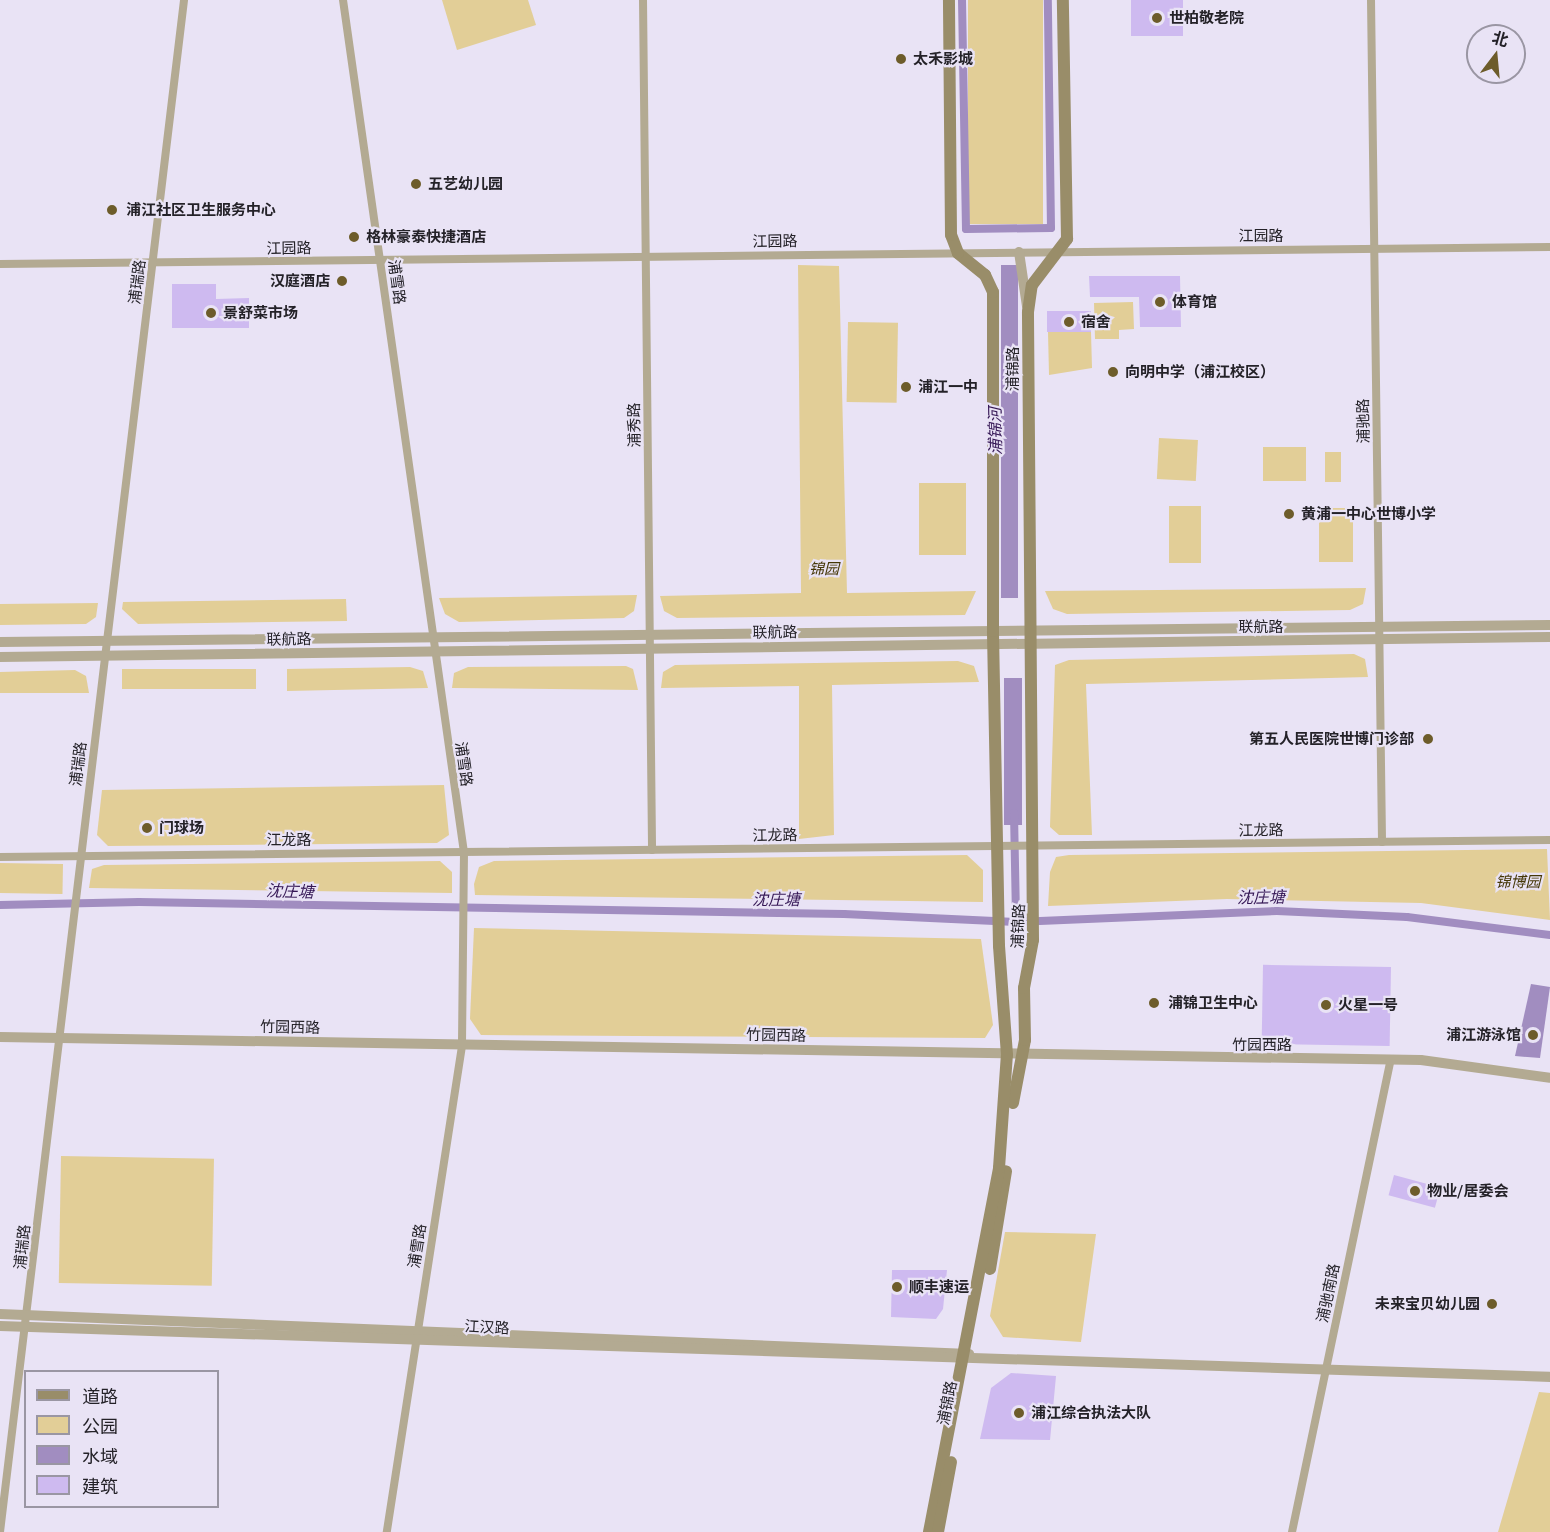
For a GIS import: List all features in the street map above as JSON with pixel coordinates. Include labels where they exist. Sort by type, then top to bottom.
[{"type":"main road","points":[[949,0],[951,235],[958,253]]},
{"type":"main road","points":[[1062,251],[1067,239],[1063,0]]},
{"type":"main road","name":"浦锦路","points":[[929,1532],[1001,1207],[1033,940],[1035,847],[1029,644],[1028,312],[1032,285],[1062,251]]},
{"type":"main road","name":"浦锦路","points":[[938,1532],[999,1168],[1007,1055],[999,938],[993,292],[985,275],[958,253]]},
{"type":"street","name":"浦瑞路","points":[[0,1532],[27,1327],[58,1038],[184,0]]},
{"type":"street","name":"浦雪路","points":[[343,0],[464,852],[462,1046],[387,1532]]},
{"type":"street","name":"浦秀路","points":[[643,0],[651,850]]},
{"type":"street","name":"浦驰路","points":[[1371,0],[1382,842]]},
{"type":"street","name":"江园路","points":[[0,264],[1550,247]]},
{"type":"street","name":"浦锦路","points":[[1019,252],[1028,312]]},
{"type":"street","name":"联航路","points":[[0,657],[649,649],[998,638],[1029,631],[1550,625]]},
{"type":"street","name":"联航路","points":[[0,642],[650,635],[998,638],[1029,644],[1550,637]]},
{"type":"street","name":"江龙路","points":[[0,857],[1550,840]]},
{"type":"street","name":"竹园西路","points":[[0,1037],[1020,1056],[1391,1060],[1459,1062],[1550,1078]]},
{"type":"street","name":"浦驰南路","points":[[1292,1532],[1391,1060]]},
{"type":"street","points":[[0,1314],[417,1333]]},
{"type":"street","name":"江汉路","points":[[0,1326],[417,1333],[1550,1377]]},
{"type":"green space","points":[[442,0],[528,0],[536,25],[457,50]]},
{"type":"green space","points":[[968,0],[1043,0],[1043,224],[968,224]]},
{"type":"green space","name":"锦园","points":[[798,265],[839,266],[847,593],[976,591],[965,615],[677,618],[664,611],[660,596],[801,593]]},
{"type":"green space","points":[[1133,302],[1134,329],[1119,330],[1119,339],[1095,339],[1094,303]]},
{"type":"green space","points":[[848,322],[898,323],[897,403],[847,402]]},
{"type":"green space","points":[[1048,332],[1091,332],[1092,368],[1049,375]]},
{"type":"green space","points":[[1159,438],[1198,440],[1196,481],[1157,479]]},
{"type":"green space","points":[[1263,447],[1306,447],[1306,481],[1263,481]]},
{"type":"green space","points":[[1325,452],[1341,452],[1341,482],[1325,482]]},
{"type":"green space","points":[[919,483],[966,483],[966,555],[919,555]]},
{"type":"green space","points":[[1169,506],[1201,506],[1201,563],[1169,563]]},
{"type":"green space","points":[[1319,508],[1353,508],[1353,562],[1319,562]]},
{"type":"green space","points":[[1366,588],[1363,604],[1350,610],[1067,614],[1053,609],[1045,591]]},
{"type":"green space","points":[[637,595],[634,611],[624,618],[459,622],[445,614],[439,598]]},
{"type":"green space","points":[[346,599],[347,621],[138,624],[122,609],[123,602]]},
{"type":"green space","points":[[98,603],[96,617],[86,624],[0,625],[0,604]]},
{"type":"green space","points":[[1354,654],[1365,659],[1368,677],[1086,684],[1092,835],[1059,835],[1050,827],[1055,665],[1069,660]]},
{"type":"green space","points":[[958,661],[974,666],[979,682],[832,685],[834,835],[799,839],[799,686],[661,688],[663,672],[675,665]]},
{"type":"green space","points":[[626,666],[633,669],[638,690],[452,688],[454,673],[468,667]]},
{"type":"green space","points":[[410,667],[423,671],[428,688],[287,691],[287,669]]},
{"type":"green space","points":[[122,669],[256,669],[256,689],[122,689]]},
{"type":"green space","points":[[75,670],[86,676],[89,693],[0,693],[0,672]]},
{"type":"green space","points":[[444,785],[449,835],[437,843],[108,846],[97,835],[102,790]]},
{"type":"green space","name":"锦博园","points":[[1547,849],[1550,920],[1421,903],[1227,899],[1048,906],[1050,872],[1056,857],[1069,855]]},
{"type":"green space","points":[[967,855],[983,870],[983,902],[475,895],[474,884],[479,867],[494,861]]},
{"type":"green space","points":[[440,861],[452,872],[452,893],[89,888],[92,869],[104,865]]},
{"type":"green space","points":[[0,863],[63,864],[62,894],[0,893]]},
{"type":"green space","points":[[474,928],[981,939],[993,1025],[985,1038],[481,1035],[470,1019]]},
{"type":"green space","points":[[61,1156],[214,1159],[212,1286],[59,1283]]},
{"type":"green space","points":[[1005,1232],[1096,1234],[1081,1342],[1003,1337],[990,1316]]},
{"type":"green space","points":[[1539,1392],[1550,1393],[1550,1532],[1498,1532]]},
{"type":"water","points":[[1001,265],[1018,265],[1018,598],[1001,598]]},
{"type":"water","points":[[1004,678],[1022,678],[1022,825],[1004,825]]},
{"type":"water","name":"浦江游泳馆","points":[[1531,984],[1550,987],[1540,1058],[1515,1056]]},
{"type":"building","name":"世柏敬老院","points":[[1131,0],[1183,0],[1183,36],[1131,36]]},
{"type":"building","name":"体育馆","points":[[1089,276],[1180,276],[1181,327],[1140,327],[1139,297],[1090,297]]},
{"type":"building","name":"景舒菜市场","points":[[172,284],[216,284],[216,299],[249,298],[249,328],[172,328]]},
{"type":"building","name":"宿舍","points":[[1047,311],[1091,311],[1091,332],[1047,332]]},
{"type":"building","name":"火星一号","points":[[1263,965],[1391,967],[1390,1046],[1262,1044]]},
{"type":"building","name":"物业/居委会","points":[[1394,1175],[1440,1187],[1435,1208],[1389,1195]]},
{"type":"building","points":[[892,1270],[947,1270],[943,1309],[936,1319],[891,1317]]},
{"type":"building","name":"浦江综合执法大队","points":[[1011,1373],[1056,1376],[1050,1440],[980,1439],[991,1388]]},
{"type":"waterway","name":"浦锦河","points":[[962,0],[966,229],[1051,228],[1048,0]]},
{"type":"waterway","name":"浦锦河","points":[[1014,813],[1016,922]]},
{"type":"waterway","name":"沈庄塘","points":[[0,905],[139,902],[844,914],[1016,922],[1277,911],[1407,917],[1550,935]]},
{"type":"place","name":"世柏敬老院","points":[[1157,18]]},
{"type":"place","name":"太禾影城","points":[[901,59]]},
{"type":"place","name":"五艺幼儿园","points":[[416,184]]},
{"type":"place","name":"浦江社区卫生服务中心","points":[[112,210]]},
{"type":"place","name":"格林豪泰快捷酒店","points":[[354,237]]},
{"type":"place","name":"汉庭酒店","points":[[342,281]]},
{"type":"place","name":"体育馆","points":[[1160,302]]},
{"type":"place","name":"景舒菜市场","points":[[211,313]]},
{"type":"place","name":"宿舍","points":[[1069,322]]},
{"type":"place","name":"向明中学（浦江校区）","points":[[1113,372]]},
{"type":"place","name":"浦江一中","points":[[906,387]]},
{"type":"place","name":"黄浦一中心世博小学","points":[[1289,514]]},
{"type":"place","name":"第五人民医院世博门诊部","points":[[1428,739]]},
{"type":"place","name":"门球场","points":[[147,828]]},
{"type":"place","name":"浦锦卫生中心","points":[[1154,1003]]},
{"type":"place","name":"火星一号","points":[[1326,1005]]},
{"type":"place","name":"浦江游泳馆","points":[[1533,1035]]},
{"type":"place","name":"物业/居委会","points":[[1415,1191]]},
{"type":"place","name":"顺丰速运","points":[[897,1287]]},
{"type":"place","name":"未来宝贝幼儿园","points":[[1492,1304]]},
{"type":"place","name":"浦江综合执法大队","points":[[1019,1413]]}]
